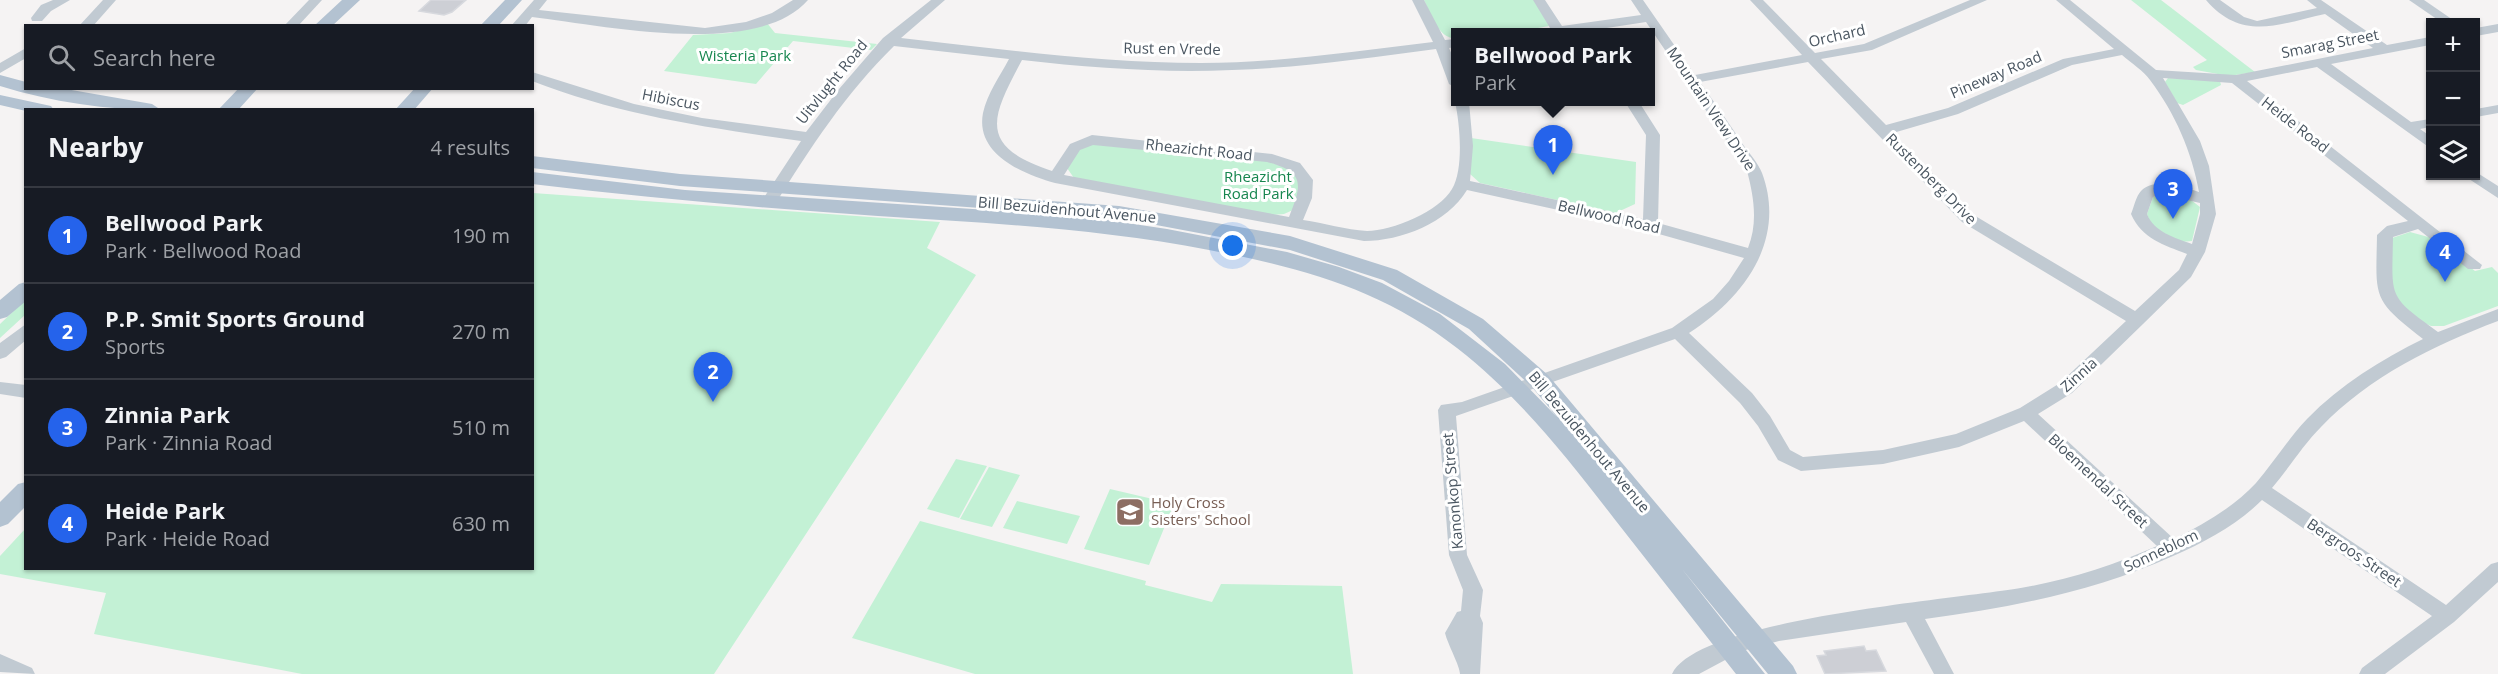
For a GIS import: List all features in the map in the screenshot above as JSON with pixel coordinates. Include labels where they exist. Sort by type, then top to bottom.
[{"type":"main road","points":[[324,24],[352,0]]},
{"type":"main road","points":[[490,24],[514,0]]},
{"type":"main road","points":[[0,80],[24,87]]},
{"type":"main road","points":[[37,90],[141,108]]},
{"type":"main road","points":[[228,108],[248,90]]},
{"type":"main road","points":[[406,108],[423,90]]},
{"type":"main road","points":[[0,100],[36,108]]},
{"type":"main road","name":"Bill Bezuidenhout Avenue","points":[[534,162],[680,180],[774,195],[1109,226],[1286,259],[1341,275],[1411,306],[1530,385],[1602,486],[1741,642],[1784,674]]},
{"type":"main road","name":"Bill Bezuidenhout Avenue","points":[[534,178],[649,193],[774,195]]},
{"type":"main road","points":[[0,312],[24,291]]},
{"type":"main road","points":[[0,517],[24,493]]},
{"type":"main road","name":"Bill Bezuidenhout Avenue","points":[[1741,642],[1752,674]]},
{"type":"street","points":[[36,12],[50,0]]},
{"type":"street","points":[[36,12],[64,0]]},
{"type":"street","points":[[292,24],[316,0]]},
{"type":"street","points":[[519,24],[541,0]]},
{"type":"street","points":[[529,13],[702,32],[737,28],[760,22],[783,13],[802,0]]},
{"type":"street","name":"Uitvlught Road","points":[[774,195],[808,137],[845,88],[888,41],[939,0]]},
{"type":"street","points":[[1418,0],[1441,45],[1451,73]]},
{"type":"street","points":[[1539,0],[1556,28]]},
{"type":"street","name":"Mountain View Drive","points":[[1447,410],[1463,410],[1678,332],[1704,316],[1724,299],[1741,281],[1754,255],[1762,224],[1759,183],[1747,158],[1637,0]]},
{"type":"street","name":"Rustenberg Drive","points":[[1756,0],[1967,218],[2137,320]]},
{"type":"street","name":"Orchard","points":[[1693,79],[1812,59],[1867,47],[1981,0]]},
{"type":"street","name":"Zinnia","points":[[1678,332],[1746,398],[1764,421],[1784,455],[1801,464],[1872,459],[1939,446],[1981,433],[2026,413],[2066,388],[2186,273],[2197,252],[2208,214],[2208,200],[2202,166],[2193,141],[2153,74],[2062,0]]},
{"type":"street","points":[[2212,0],[2240,20],[2257,25],[2328,10]]},
{"type":"street","points":[[2313,0],[2385,50]]},
{"type":"street","points":[[2415,0],[2443,18]]},
{"type":"street","points":[[88,24],[105,3]]},
{"type":"street","points":[[1579,28],[1650,18]]},
{"type":"street","points":[[2480,31],[2498,28]]},
{"type":"street","name":"Rust en Vrede","points":[[888,41],[1122,65],[1231,67],[1312,61],[1451,44]]},
{"type":"street","name":"Smarag Street","points":[[2236,79],[2426,42]]},
{"type":"street","name":"Pineway Road","points":[[1882,130],[1953,111],[2068,62],[2124,51]]},
{"type":"street","points":[[0,69],[24,53]]},
{"type":"street","points":[[1018,55],[990,114],[990,132],[994,142],[1019,164],[1055,178],[1364,236],[1392,234],[1423,222],[1452,199],[1462,184],[1465,121],[1462,106]]},
{"type":"street","points":[[2320,63],[2426,141]]},
{"type":"street","name":"Heide Road","points":[[2153,74],[2201,74],[2236,79],[2474,265]]},
{"type":"street","name":"Hibiscus","points":[[534,77],[616,106],[677,119],[808,137]]},
{"type":"street","points":[[1635,106],[1653,135],[1650,225]]},
{"type":"street","points":[[2480,113],[2498,109]]},
{"type":"street","points":[[2408,127],[2426,124]]},
{"type":"street","name":"Rheazicht Road","points":[[1055,178],[1075,147],[1092,140],[1267,157],[1290,164],[1306,179],[1308,190],[1294,224]]},
{"type":"street","points":[[2480,180],[2498,193]]},
{"type":"street","name":"Bellwood Road","points":[[1462,184],[1650,225],[1754,255]]},
{"type":"street","points":[[2197,252],[2155,234],[2142,223],[2139,214],[2147,194],[2156,190],[2208,200]]},
{"type":"street","points":[[2420,223],[2391,230],[2385,234],[2384,287],[2394,307],[2435,339]]},
{"type":"street","name":"Sonneblom","points":[[1741,642],[1911,611],[1990,602],[2068,585],[2115,571],[2171,548],[2237,512],[2260,489],[2322,416],[2347,393],[2376,372],[2435,339],[2498,315]]},
{"type":"street","points":[[0,354],[24,332]]},
{"type":"street","points":[[0,388],[24,392]]},
{"type":"street","name":"Kanonkop Street","points":[[1447,410],[1458,555],[1474,597],[1470,616],[1473,620],[1473,658],[1469,668]]},
{"type":"street","name":"Bloemendal Street","points":[[2026,413],[2171,548]]},
{"type":"street","name":"Bergroos Street","points":[[2260,489],[2447,616]]},
{"type":"street","points":[[2368,674],[2447,616],[2498,570]]},
{"type":"street","points":[[1911,611],[1944,674]]},
{"type":"street","points":[[1682,674],[1741,642]]},
{"type":"street","points":[[0,663],[23,674]]},
{"type":"street","points":[[0,672],[23,674]]},
{"type":"green space","points":[[1424,0],[1535,0],[1549,26],[1451,28],[1451,38],[1439,30]]},
{"type":"green space","points":[[2131,0],[2161,0],[2255,72],[2229,76],[2196,70],[2193,67],[2207,60]]},
{"type":"green space","name":"Wisteria Park","points":[[767,23],[775,33],[877,44],[871,50],[793,41],[756,84],[664,71],[693,35],[730,33]]},
{"type":"green space","points":[[2168,78],[2220,81],[2221,85],[2183,105],[2177,103],[2165,82]]},
{"type":"green space","points":[[1471,138],[1636,162],[1635,204],[1622,210],[1621,214],[1480,183],[1470,174]]},
{"type":"green space","name":"Rheazicht Road Park","points":[[1088,144],[1262,160],[1287,167],[1302,180],[1293,210],[1284,214],[1272,215],[1074,178],[1067,168],[1080,148]]},
{"type":"green space","points":[[534,193],[940,222],[927,248],[976,275],[714,674],[302,674],[94,634],[106,593],[0,574],[0,556],[24,530],[24,570],[534,570]]},
{"type":"green space","points":[[2160,194],[2191,200],[2200,207],[2192,241],[2181,242],[2152,227],[2147,214],[2153,197]]},
{"type":"green space","points":[[2410,232],[2432,238],[2475,271],[2492,267],[2498,273],[2498,306],[2444,326],[2431,326],[2411,317],[2392,292],[2392,238]]},
{"type":"green space","points":[[24,301],[24,316],[0,338],[0,324]]},
{"type":"green space","points":[[956,459],[987,466],[959,518],[927,509]]},
{"type":"green space","points":[[989,467],[1020,475],[992,527],[960,519]]},
{"type":"green space","points":[[1110,489],[1174,504],[1149,565],[1084,549]]},
{"type":"green space","points":[[1017,501],[1080,516],[1067,544],[1003,528]]},
{"type":"green space","points":[[920,521],[1146,581],[1145,585],[1212,602],[1221,584],[1342,586],[1353,674],[975,674],[852,638]]},
{"type":"building","points":[[431,0],[466,0],[452,12],[444,15],[419,11]]},
{"type":"building","points":[[1864,646],[1866,651],[1876,650],[1886,671],[1825,674],[1817,656],[1826,655],[1824,651]]},
{"type":"place","name":"Bellwood Park","points":[[1553,175]]},
{"type":"place","name":"Zinnia Park","points":[[2173,219]]},
{"type":"place","name":"Heide Park","points":[[2445,282]]},
{"type":"place","name":"P.P. Smit Sports Ground","points":[[713,402]]},
{"type":"place","name":"Holy Cross Sisters' School","points":[[1130,512]]}]
